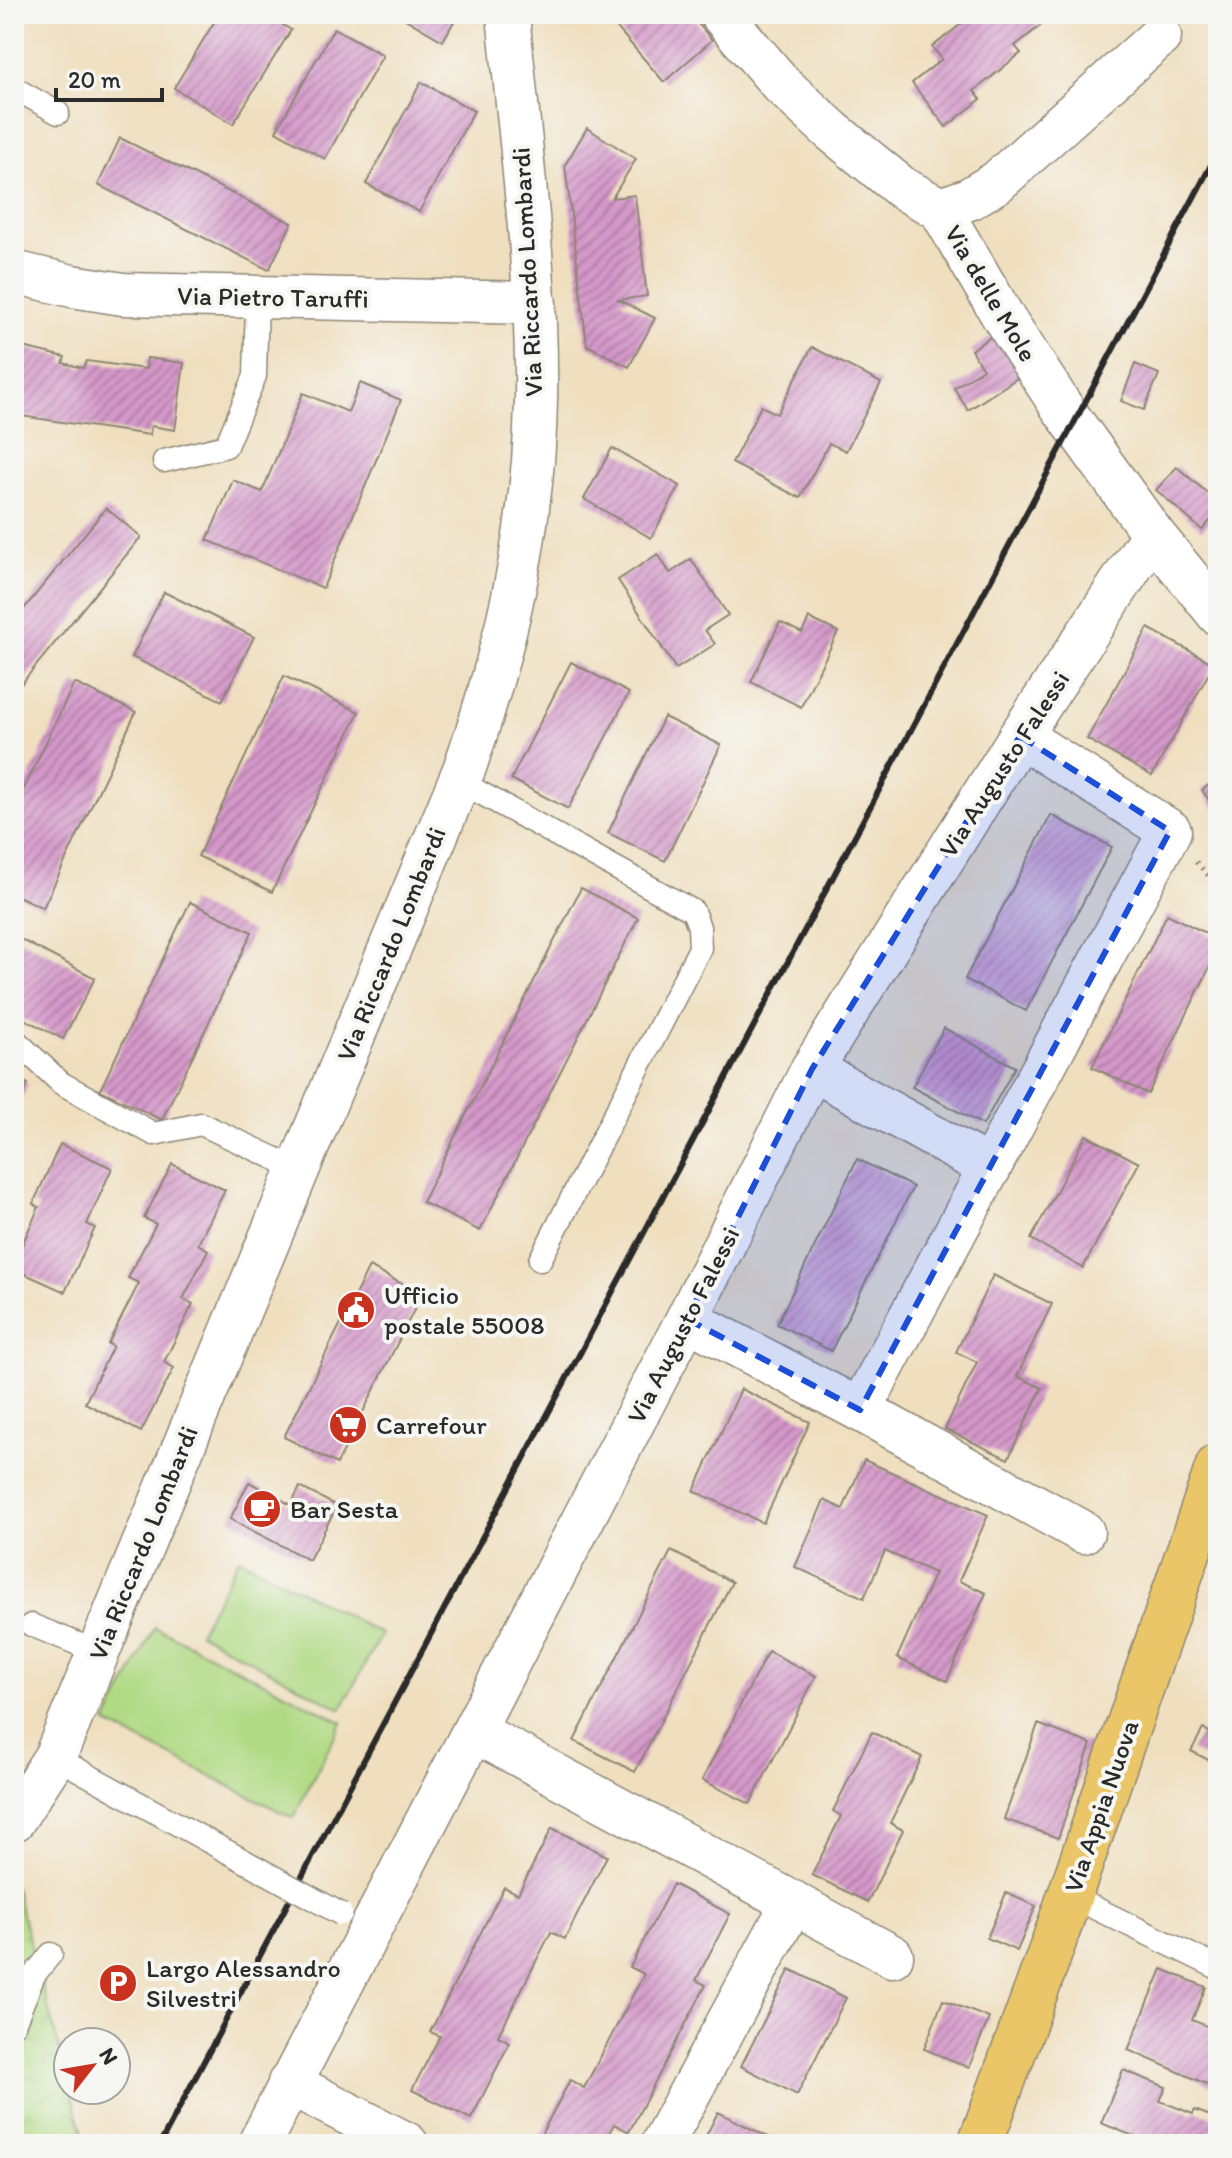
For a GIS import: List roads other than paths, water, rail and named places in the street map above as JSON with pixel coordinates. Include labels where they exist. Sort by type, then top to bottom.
[{"type":"main road","name":"Via Appia Nuova","points":[[980,2144],[1070,1896],[1218,1466]]},
{"type":"street","name":"Via Riccardo Lombardi","points":[[14,1820],[55,1757],[459,781],[490,696],[523,543],[536,404],[535,303],[508,14]]},
{"type":"street","name":"Via delle Mole","points":[[721,14],[782,85],[832,131],[902,188],[940,209],[1042,378],[1153,534],[1218,614]]},
{"type":"street","points":[[940,209],[969,199],[997,182],[1160,36]]},
{"type":"street","name":"Via Pietro Taruffi","points":[[14,272],[123,294],[535,303]]},
{"type":"street","name":"Via Augusto Falessi","points":[[259,2144],[289,2083],[355,1922],[474,1731],[812,1069],[1020,736],[1153,534]]},
{"type":"street","points":[[860,1410],[1170,831],[1020,736]]},
{"type":"street","points":[[812,1069],[990,1168]]},
{"type":"street","points":[[687,1319],[1083,1532]]},
{"type":"street","points":[[474,1731],[892,1956]]},
{"type":"street","points":[[662,2144],[793,1902]]},
{"type":"street","points":[[289,2083],[407,2144]]},
{"type":"lane","points":[[14,88],[58,113]]},
{"type":"lane","points":[[164,461],[226,446],[255,376],[257,297]]},
{"type":"lane","points":[[459,781],[693,911],[699,927],[700,948],[540,1260]]},
{"type":"lane","points":[[14,1039],[61,1083],[154,1134],[201,1124],[298,1169]]},
{"type":"lane","points":[[31,1625],[98,1652]]},
{"type":"lane","points":[[55,1757],[355,1922]]},
{"type":"lane","points":[[1070,1896],[1218,1968]]},
{"type":"lane","points":[[14,2024],[34,1975],[51,1954]]},
{"type":"railway","points":[[160,2144],[1218,152]]},
{"type":"place","name":"Ufficio postale 55008","points":[[356,1310]]},
{"type":"place","name":"Carrefour","points":[[348,1425]]},
{"type":"place","name":"Bar Sesta","points":[[262,1509]]},
{"type":"place","name":"Largo Alessandro Silvestri","points":[[118,1983]]}]
